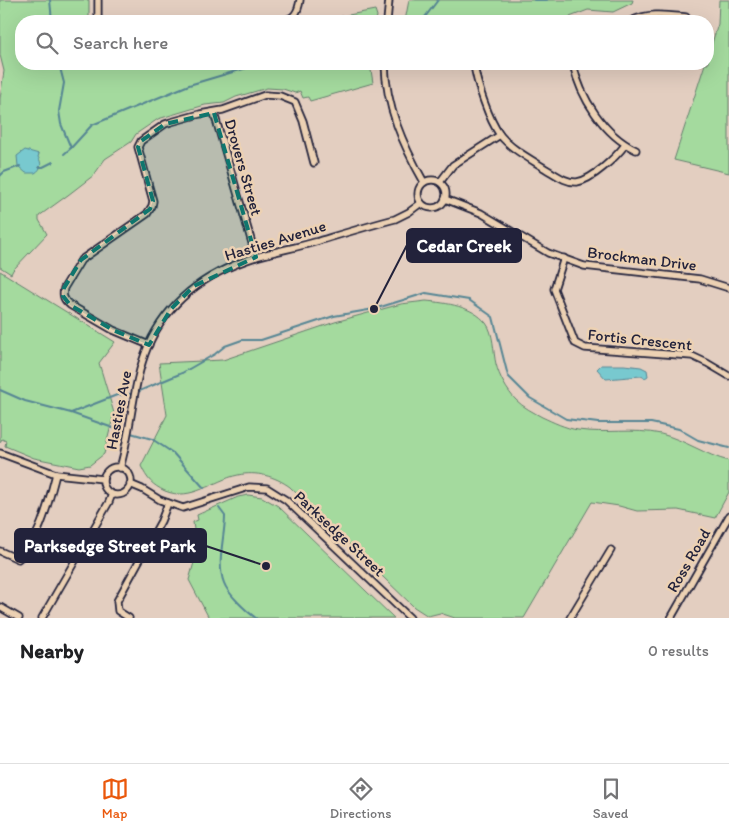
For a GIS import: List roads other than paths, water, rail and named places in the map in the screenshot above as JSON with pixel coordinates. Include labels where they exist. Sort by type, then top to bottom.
[{"type":"street","points":[[98,0],[98,15]]},
{"type":"street","points":[[295,15],[299,8],[300,0]]},
{"type":"street","points":[[387,15],[389,0]]},
{"type":"street","points":[[647,15],[669,15]]},
{"type":"street","points":[[386,70],[396,126],[424,182]]},
{"type":"street","points":[[475,70],[476,79],[500,135],[520,152],[563,179],[574,182],[587,179],[618,154],[625,145]]},
{"type":"street","points":[[575,70],[584,96],[598,117],[625,145],[636,150]]},
{"type":"street","points":[[149,345],[113,330],[70,305],[63,296],[64,288],[81,260],[147,214],[150,209],[153,201],[138,148],[141,141],[165,124],[200,114],[214,113],[265,95],[280,96],[295,102],[303,121],[314,163]]},
{"type":"street","name":"Drovers Street","points":[[214,113],[256,257]]},
{"type":"street","points":[[440,182],[453,164],[500,135]]},
{"type":"street","points":[[432,180],[440,182],[446,190],[446,199],[439,206],[430,208],[421,203],[418,189],[424,182],[432,180]]},
{"type":"street","name":"Brockman Drive","points":[[446,199],[481,213],[535,246],[564,258],[593,267],[700,279],[729,288]]},
{"type":"street","name":"Hasties Avenue","points":[[144,358],[163,318],[171,308],[194,286],[214,273],[256,257],[395,219],[421,203]]},
{"type":"street","name":"Fortis Crescent","points":[[564,258],[554,289],[575,343],[585,348],[692,356],[729,376]]},
{"type":"street","name":"Hasties Ave","points":[[120,468],[144,358]]},
{"type":"street","points":[[0,453],[56,474],[103,479]]},
{"type":"street","points":[[120,468],[128,474],[130,484],[123,493],[112,494],[106,489],[103,479],[109,470],[120,468]]},
{"type":"street","points":[[0,550],[18,558],[26,551],[43,520],[56,474]]},
{"type":"street","name":"Parksedge Street","points":[[130,484],[168,504],[183,508],[249,487],[267,488],[286,500],[410,618]]},
{"type":"street","points":[[42,618],[112,494]]},
{"type":"street","points":[[130,618],[118,611],[117,601],[161,521],[168,504]]},
{"type":"street","name":"Ross Road","points":[[671,618],[729,516]]},
{"type":"street","points":[[570,618],[611,550]]},
{"type":"street","points":[[0,607],[19,618]]},
{"type":"water","points":[[25,150],[39,154],[41,166],[35,173],[26,173],[18,166],[17,156]]},
{"type":"water","points":[[601,365],[641,367],[647,370],[648,376],[645,378],[641,376],[606,379],[597,369]]},
{"type":"waterway","points":[[50,0],[51,15]]},
{"type":"waterway","points":[[427,15],[438,0]]},
{"type":"waterway","points":[[534,0],[547,0]]},
{"type":"waterway","points":[[61,70],[64,83],[59,111],[61,124],[71,148],[64,154]]},
{"type":"waterway","points":[[71,148],[92,125],[189,85],[240,70]]},
{"type":"waterway","points":[[39,167],[53,162]]},
{"type":"waterway","points":[[0,176],[4,172],[20,166]]},
{"type":"waterway","points":[[137,392],[182,373],[225,346],[242,340],[261,340],[334,316],[374,309],[426,293],[469,300],[493,317],[508,376],[530,398],[566,419],[598,423],[651,423],[679,429],[698,440],[729,448]]},
{"type":"waterway","points":[[0,390],[25,401],[71,413],[117,395],[133,394]]},
{"type":"waterway","points":[[71,413],[152,439],[173,453],[204,488]]},
{"type":"waterway","points":[[219,508],[225,516],[221,559],[224,583],[238,602],[256,618]]},
{"type":"place","name":"Cedar Creek","points":[[374,309]]},
{"type":"place","name":"Parksedge Street Park","points":[[266,566]]}]
